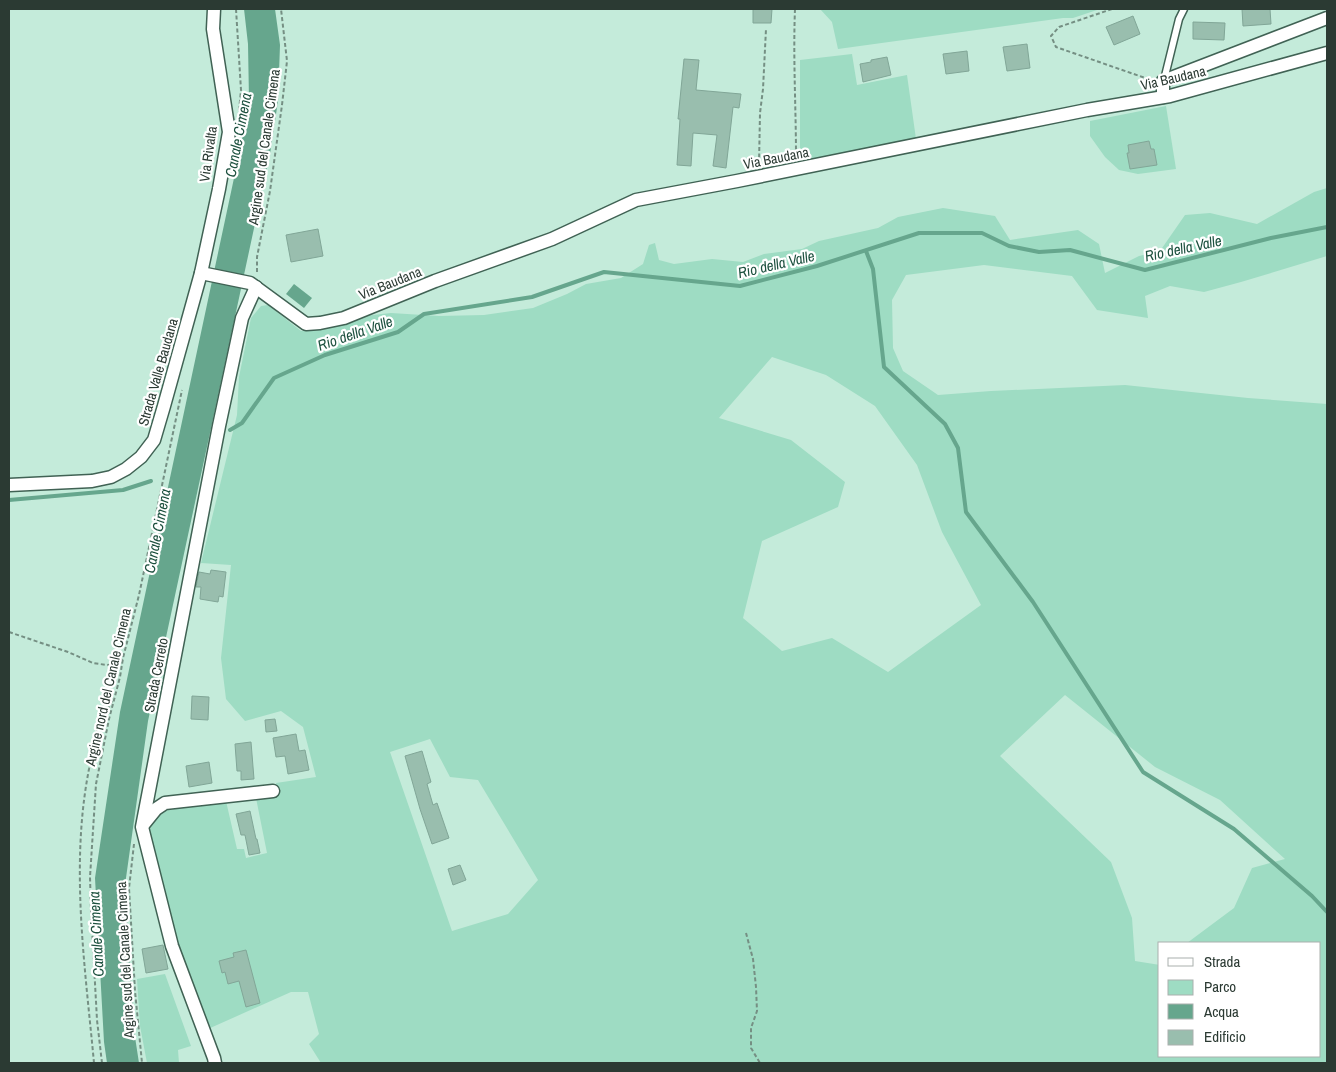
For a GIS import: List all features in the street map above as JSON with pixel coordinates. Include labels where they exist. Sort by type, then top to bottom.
[{"type":"street","name":"Via Rivalta","points":[[205,273],[229,132],[214,29],[214,9]]},
{"type":"street","points":[[1162,97],[1163,81],[1327,18]]},
{"type":"street","name":"Via Baudana","points":[[253,285],[306,324],[320,324],[344,318],[435,281],[552,239],[636,200],[759,177],[1087,110],[1162,97],[1327,53]]},
{"type":"street","points":[[205,273],[253,285]]},
{"type":"street","name":"Strada Valle Baudana","points":[[9,485],[92,481],[111,477],[126,469],[141,456],[154,440],[205,273]]},
{"type":"street","name":"Strada Cerreto","points":[[215,1063],[172,946],[142,827],[219,426],[242,318],[253,285]]},
{"type":"street","points":[[142,827],[156,810],[165,803],[273,791]]},
{"type":"lane","points":[[1163,81],[1179,19],[1184,9]]},
{"type":"path","name":"Argine sud del Canale Cimena","points":[[253,285],[270,191],[282,105],[286,61],[281,9]]},
{"type":"path","points":[[795,9],[796,169]]},
{"type":"path","points":[[1112,9],[1059,27],[1051,36],[1056,47],[1151,80],[1162,97]]},
{"type":"path","points":[[759,177],[760,114],[766,28]]},
{"type":"path","name":"Argine nord del Canale Cimena","points":[[102,1063],[97,1020],[90,877],[96,784],[108,719],[139,595],[182,391]]},
{"type":"path","points":[[9,632],[68,652],[93,664],[116,664],[123,658]]},
{"type":"path","points":[[94,1063],[84,965],[81,907],[80,857],[82,816],[84,791],[93,745],[99,726],[115,695]]},
{"type":"path","name":"Argine sud del Canale Cimena","points":[[142,827],[133,846],[130,888],[135,991],[142,1063]]},
{"type":"path","points":[[746,933],[753,959],[756,987],[757,1011],[751,1028],[751,1048],[760,1063]]},
{"type":"green space","points":[[820,9],[1100,9],[1073,18],[838,49],[832,22]]},
{"type":"green space","points":[[852,54],[857,85],[907,75],[916,139],[800,161],[800,60]]},
{"type":"green space","points":[[1166,106],[1176,169],[1138,174],[1119,170],[1105,157],[1090,136],[1090,121]]},
{"type":"green space","points":[[1327,188],[1327,256],[1204,292],[1170,286],[1145,296],[1148,318],[1097,310],[1072,276],[984,265],[906,275],[892,300],[893,348],[903,371],[938,395],[1125,385],[1327,404],[1327,1063],[321,1063],[309,1044],[319,1034],[308,992],[291,992],[208,1029],[176,941],[148,826],[161,811],[226,801],[237,849],[244,849],[246,858],[267,853],[256,798],[278,792],[276,783],[316,777],[303,727],[281,711],[245,721],[226,699],[221,658],[231,565],[201,563],[237,415],[239,377],[251,318],[261,306],[268,305],[301,331],[330,328],[364,316],[391,313],[439,316],[484,315],[533,308],[586,284],[621,278],[643,264],[649,245],[655,243],[659,260],[674,264],[712,259],[743,262],[764,254],[802,249],[819,241],[878,228],[898,217],[943,208],[995,216],[1010,240],[1078,230],[1099,244],[1105,273],[1139,256],[1160,251],[1185,215],[1210,213],[1257,224],[1314,192]],"holes":[[[772,357],[826,375],[875,406],[917,465],[942,532],[981,605],[888,672],[832,638],[782,651],[743,618],[762,541],[838,507],[845,482],[791,440],[719,418]],[[1065,695],[1155,767],[1220,800],[1285,859],[1252,868],[1234,908],[1188,942],[1321,942],[1321,1057],[1158,1057],[1158,965],[1135,961],[1132,918],[1111,862],[1000,756]],[[430,739],[450,777],[478,780],[538,880],[508,914],[452,931],[390,752]]]},
{"type":"green space","points":[[165,974],[191,1046],[178,1050],[179,1063],[147,1063],[140,1026],[137,979]]},
{"type":"water","points":[[244,9],[275,9],[280,45],[278,101],[270,154],[148,721],[125,885],[135,1037],[139,1063],[107,1063],[104,1042],[95,878],[120,712],[240,150],[249,100],[248,44]]},
{"type":"water","points":[[294,284],[312,298],[304,308],[286,294]]},
{"type":"building","points":[[753,9],[772,9],[771,23],[753,23]]},
{"type":"building","points":[[1242,9],[1270,9],[1271,24],[1243,26]]},
{"type":"building","points":[[1133,16],[1140,34],[1114,45],[1106,27]]},
{"type":"building","points":[[1193,22],[1225,23],[1224,40],[1193,39]]},
{"type":"building","points":[[1027,44],[1030,68],[1007,71],[1003,47]]},
{"type":"building","points":[[967,51],[969,71],[946,74],[943,54]]},
{"type":"building","points":[[887,57],[891,75],[863,82],[860,64]]},
{"type":"building","points":[[684,59],[699,60],[696,90],[741,94],[739,108],[733,107],[726,168],[713,166],[717,135],[693,133],[691,166],[677,165],[680,119],[678,119]]},
{"type":"building","points":[[1149,141],[1151,149],[1154,149],[1157,165],[1130,169],[1127,153],[1129,153],[1128,145]]},
{"type":"building","points":[[318,229],[323,256],[291,262],[286,235]]},
{"type":"building","points":[[211,570],[226,572],[223,597],[219,596],[218,602],[200,599],[201,587],[196,587],[199,572],[210,574]]},
{"type":"building","points":[[192,696],[209,697],[208,720],[191,719]]},
{"type":"building","points":[[275,719],[277,731],[266,732],[265,720]]},
{"type":"building","points":[[296,734],[299,751],[305,750],[309,770],[288,774],[285,756],[276,757],[273,738]]},
{"type":"building","points":[[251,742],[254,779],[241,780],[241,771],[237,771],[235,744]]},
{"type":"building","points":[[422,751],[431,782],[427,784],[433,805],[437,803],[449,838],[432,844],[405,756]]},
{"type":"building","points":[[209,762],[212,783],[189,787],[186,766]]},
{"type":"building","points":[[250,811],[260,853],[249,855],[245,835],[241,835],[236,814]]},
{"type":"building","points":[[460,865],[466,880],[453,885],[448,869]]},
{"type":"building","points":[[163,945],[168,969],[146,973],[142,949]]},
{"type":"building","points":[[246,950],[260,1003],[246,1007],[239,981],[228,984],[225,972],[222,973],[219,961],[234,957],[233,953]]},
{"type":"waterway","name":"Rio della Valle","points":[[230,430],[242,423],[274,378],[325,355],[398,332],[424,314],[532,297],[604,272],[740,286],[817,266],[919,233],[982,233],[1009,246],[1039,252],[1070,250],[1145,270],[1271,238],[1327,227]]},
{"type":"waterway","points":[[866,251],[873,269],[884,367],[945,424],[958,448],[966,512],[1033,602],[1143,772],[1234,829],[1312,896],[1327,912]]},
{"type":"waterway","name":"Rio della Valle","points":[[9,500],[123,490],[151,481]]},
{"type":"water label","name":"Canale Cimena","points":[[238,135]]},
{"type":"water label","name":"Canale Cimena","points":[[157,531]]},
{"type":"water label","name":"Canale Cimena","points":[[96,934]]}]
